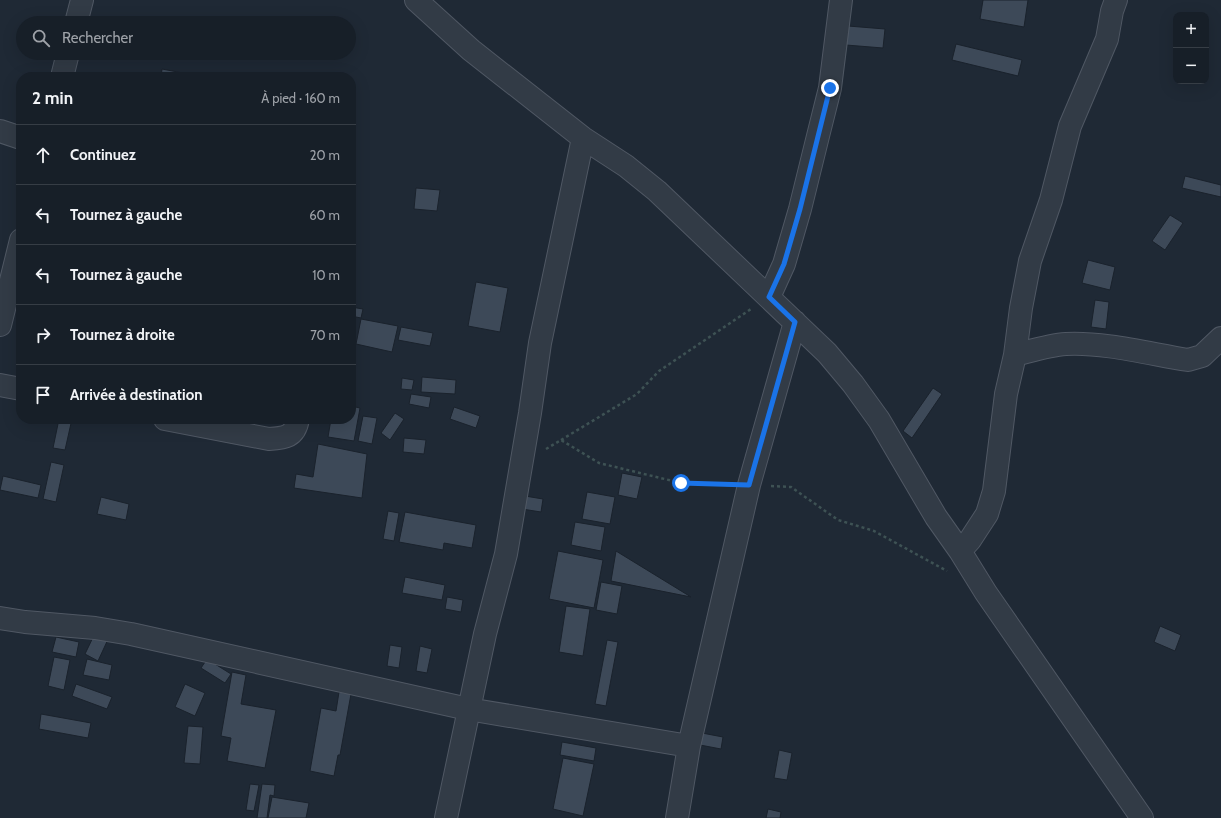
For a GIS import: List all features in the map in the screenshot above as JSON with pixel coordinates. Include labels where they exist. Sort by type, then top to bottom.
[{"type":"street","points":[[78,16],[82,0]]},
{"type":"street","points":[[416,0],[472,50],[583,138],[626,166],[657,191],[827,353],[853,384],[879,420],[936,517],[960,551],[986,593],[1142,818]]},
{"type":"street","points":[[769,297],[784,264],[800,209],[830,88],[841,0]]},
{"type":"street","points":[[960,551],[970,540],[987,514],[994,490],[1006,394],[1030,261],[1051,200],[1070,126],[1107,39],[1112,11],[1116,0]]},
{"type":"street","points":[[63,72],[66,60]]},
{"type":"street","points":[[0,131],[16,136]]},
{"type":"street","points":[[446,818],[485,634],[506,554],[540,343],[583,138]]},
{"type":"street","points":[[0,325],[16,260]]},
{"type":"street","points":[[677,818],[689,746],[749,485],[795,322]]},
{"type":"street","points":[[1014,355],[1066,344],[1102,346],[1188,360],[1197,359],[1202,356],[1221,338]]},
{"type":"street","points":[[0,385],[16,388]]},
{"type":"street","points":[[191,424],[269,439],[284,438],[293,433],[297,424]]},
{"type":"street","points":[[0,618],[25,622],[96,628],[131,634],[468,709],[689,746]]},
{"type":"path","points":[[521,464],[637,394],[659,371],[769,297]]},
{"type":"path","points":[[561,440],[599,463],[681,483],[791,487],[838,520],[874,531],[951,574]]},
{"type":"building","points":[[983,0],[1028,0],[1024,27],[980,19]]},
{"type":"building","points":[[848,26],[885,29],[883,48],[846,45]]},
{"type":"building","points":[[956,44],[1022,60],[1018,76],[952,60]]},
{"type":"building","points":[[162,69],[178,72],[162,72]]},
{"type":"building","points":[[1185,176],[1221,185],[1221,197],[1182,188]]},
{"type":"building","points":[[416,188],[440,190],[437,211],[414,209]]},
{"type":"building","points":[[1170,215],[1183,223],[1165,250],[1152,241]]},
{"type":"building","points":[[1088,260],[1115,267],[1110,290],[1082,283]]},
{"type":"building","points":[[476,282],[508,288],[500,332],[468,326]]},
{"type":"building","points":[[1095,300],[1109,302],[1106,329],[1091,327]]},
{"type":"building","points":[[356,308],[363,309],[361,318],[356,317]]},
{"type":"building","points":[[361,319],[398,326],[392,352],[356,344]]},
{"type":"building","points":[[401,327],[433,333],[430,346],[398,340]]},
{"type":"building","points":[[422,377],[456,380],[455,394],[421,392]]},
{"type":"building","points":[[402,378],[414,380],[412,390],[401,389]]},
{"type":"building","points":[[933,388],[942,394],[912,438],[903,431]]},
{"type":"building","points":[[411,394],[431,397],[429,408],[409,404]]},
{"type":"building","points":[[356,407],[360,408],[354,441],[328,437],[330,424],[356,424]]},
{"type":"building","points":[[454,407],[480,416],[476,428],[450,419]]},
{"type":"building","points":[[395,413],[404,419],[390,440],[381,433]]},
{"type":"building","points":[[363,416],[377,418],[372,444],[358,441]]},
{"type":"building","points":[[58,424],[71,424],[65,450],[53,448]]},
{"type":"building","points":[[404,438],[426,440],[424,454],[403,452]]},
{"type":"building","points":[[318,444],[367,454],[362,498],[294,488],[296,474],[313,477]]},
{"type":"building","points":[[51,462],[64,465],[56,502],[43,499]]},
{"type":"building","points":[[622,473],[642,477],[637,499],[618,495]]},
{"type":"building","points":[[3,476],[41,485],[38,498],[0,490]]},
{"type":"building","points":[[587,492],[615,497],[610,524],[582,519]]},
{"type":"building","points":[[525,496],[543,499],[541,512],[522,509]]},
{"type":"building","points":[[101,497],[129,504],[126,520],[97,514]]},
{"type":"building","points":[[388,511],[399,513],[394,541],[383,539]]},
{"type":"building","points":[[405,512],[476,525],[472,548],[444,543],[443,550],[399,542]]},
{"type":"building","points":[[575,522],[605,527],[601,551],[571,545]]},
{"type":"building","points":[[558,551],[603,560],[594,608],[549,599]]},
{"type":"building","points":[[616,551],[691,597],[611,581]]},
{"type":"building","points":[[405,577],[445,585],[442,600],[402,593]]},
{"type":"building","points":[[601,582],[622,586],[617,614],[596,610]]},
{"type":"building","points":[[447,597],[463,600],[461,612],[445,609]]},
{"type":"building","points":[[566,606],[590,609],[583,656],[559,652]]},
{"type":"building","points":[[1160,626],[1181,635],[1175,651],[1154,642]]},
{"type":"building","points":[[97,629],[110,635],[98,661],[85,654]]},
{"type":"building","points":[[56,637],[79,642],[76,657],[52,652]]},
{"type":"building","points":[[607,640],[618,642],[606,706],[595,704]]},
{"type":"building","points":[[390,645],[402,647],[399,668],[387,666]]},
{"type":"building","points":[[420,646],[432,649],[427,673],[416,671]]},
{"type":"building","points":[[54,657],[70,660],[64,690],[48,686]]},
{"type":"building","points":[[87,659],[112,665],[109,680],[83,675]]},
{"type":"building","points":[[207,659],[231,674],[225,683],[201,668]]},
{"type":"building","points":[[232,672],[246,675],[241,704],[276,710],[265,768],[227,761],[231,738],[221,736]]},
{"type":"building","points":[[76,684],[112,697],[107,709],[72,696]]},
{"type":"building","points":[[185,684],[205,693],[195,716],[175,707]]},
{"type":"building","points":[[339,692],[351,694],[340,755],[338,755],[334,776],[310,771],[321,708],[336,711]]},
{"type":"building","points":[[41,714],[91,723],[88,738],[39,729]]},
{"type":"building","points":[[188,726],[203,727],[200,764],[184,763]]},
{"type":"building","points":[[702,733],[723,737],[721,749],[700,745]]},
{"type":"building","points":[[562,742],[596,748],[594,761],[560,755]]},
{"type":"building","points":[[779,750],[792,753],[787,780],[774,778]]},
{"type":"building","points":[[563,758],[594,764],[583,816],[553,809]]},
{"type":"building","points":[[250,784],[259,785],[254,811],[246,810]]},
{"type":"building","points":[[262,784],[275,785],[274,796],[270,795],[267,818],[257,818]]},
{"type":"building","points":[[272,797],[309,803],[306,818],[268,818]]},
{"type":"building","points":[[768,809],[781,812],[780,818],[766,818]]},
{"type":"route","points":[[681,483],[749,485],[795,322],[769,297],[784,264],[800,209],[830,88]]}]
